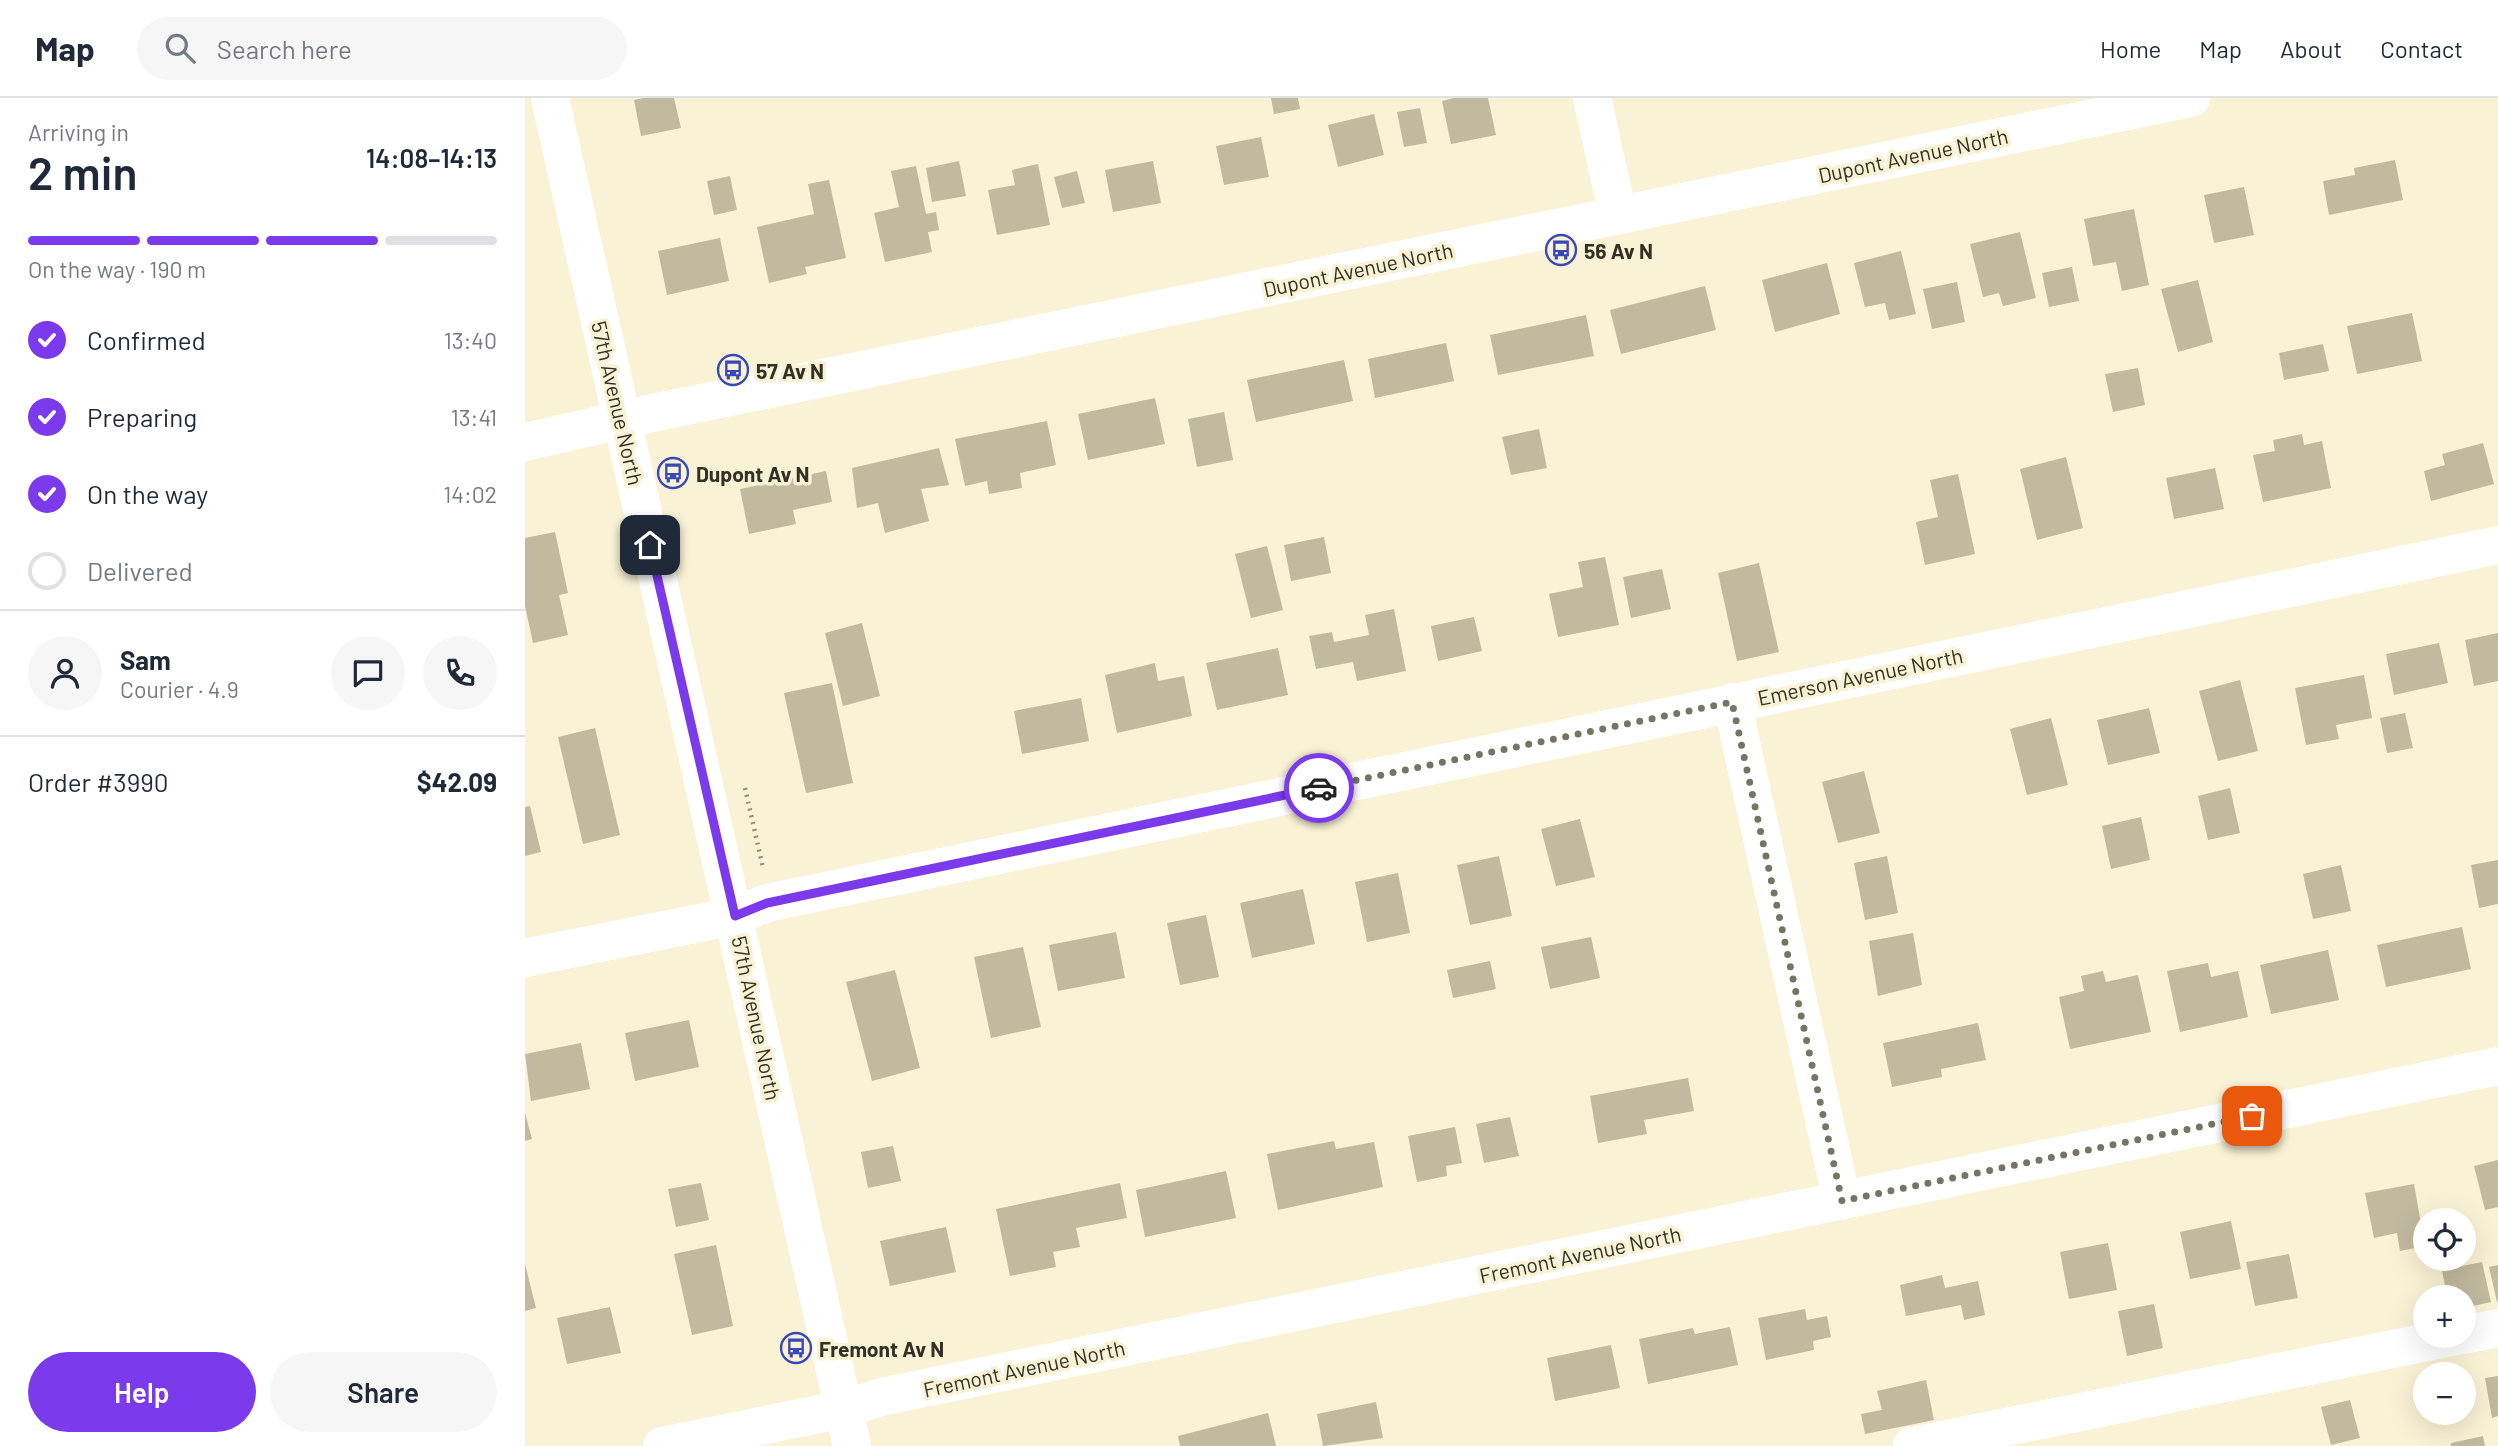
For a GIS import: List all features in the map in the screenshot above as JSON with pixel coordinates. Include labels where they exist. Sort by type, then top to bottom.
[{"type":"street","name":"57th Avenue North","points":[[550,98],[852,1446]]},
{"type":"street","points":[[1592,98],[1618,215]]},
{"type":"street","name":"Dupont Avenue North","points":[[525,442],[621,423],[657,412],[2191,98]]},
{"type":"street","name":"Emerson Avenue North","points":[[525,958],[735,916],[767,903],[2498,545]]},
{"type":"street","points":[[1732,702],[1842,1201]]},
{"type":"street","name":"Fremont Avenue North","points":[[662,1446],[844,1409],[881,1397],[2498,1066]]},
{"type":"street","points":[[2476,1332],[2498,1328]]},
{"type":"street","points":[[1912,1446],[2413,1345]]},
{"type":"building","points":[[674,98],[681,128],[641,136],[634,100]]},
{"type":"building","points":[[1271,98],[1298,98],[1300,109],[1274,114]]},
{"type":"building","points":[[1454,98],[1488,98],[1496,135],[1451,144],[1442,101]]},
{"type":"building","points":[[1420,108],[1427,143],[1404,147],[1397,112]]},
{"type":"building","points":[[1374,114],[1384,155],[1338,167],[1328,125]]},
{"type":"building","points":[[1261,137],[1269,177],[1224,185],[1216,146]]},
{"type":"building","points":[[2395,160],[2403,200],[2329,215],[2323,181],[2355,175],[2354,168]]},
{"type":"building","points":[[959,161],[966,196],[932,202],[926,168]]},
{"type":"building","points":[[1153,161],[1161,203],[1113,212],[1105,170]]},
{"type":"building","points":[[1038,164],[1050,225],[997,235],[988,190],[1015,185],[1012,170]]},
{"type":"building","points":[[916,166],[926,214],[936,212],[939,230],[928,232],[932,252],[885,262],[874,213],[899,207],[891,171]]},
{"type":"building","points":[[1077,171],[1085,203],[1062,208],[1054,177]]},
{"type":"building","points":[[730,176],[737,210],[714,215],[707,181]]},
{"type":"building","points":[[829,180],[846,258],[805,267],[807,274],[769,283],[757,227],[814,214],[808,184]]},
{"type":"building","points":[[2244,187],[2254,235],[2214,243],[2204,195]]},
{"type":"building","points":[[2134,209],[2149,285],[2122,291],[2116,262],[2093,266],[2084,219]]},
{"type":"building","points":[[2020,232],[2036,298],[2003,306],[1999,293],[1983,297],[1970,244]]},
{"type":"building","points":[[720,238],[729,281],[667,295],[658,251]]},
{"type":"building","points":[[1901,251],[1916,314],[1889,320],[1885,303],[1865,307],[1854,263]]},
{"type":"building","points":[[1827,263],[1840,314],[1775,332],[1762,280]]},
{"type":"building","points":[[2072,267],[2079,301],[2049,307],[2042,273]]},
{"type":"building","points":[[2198,280],[2213,342],[2178,352],[2161,289]]},
{"type":"building","points":[[1957,282],[1965,322],[1932,329],[1923,289]]},
{"type":"building","points":[[1705,286],[1716,330],[1621,354],[1610,310]]},
{"type":"building","points":[[2412,313],[2422,361],[2357,374],[2347,326]]},
{"type":"building","points":[[1586,315],[1594,356],[1498,375],[1490,335]]},
{"type":"building","points":[[1446,343],[1454,381],[1375,398],[1368,359]]},
{"type":"building","points":[[2323,344],[2329,371],[2284,380],[2279,353]]},
{"type":"building","points":[[1344,360],[1353,401],[1256,422],[1247,380]]},
{"type":"building","points":[[2138,368],[2145,405],[2113,412],[2105,374]]},
{"type":"building","points":[[1155,398],[1165,444],[1088,460],[1078,414]]},
{"type":"building","points":[[1224,412],[1233,460],[1197,467],[1188,419]]},
{"type":"building","points":[[1047,421],[1056,465],[1020,473],[1022,488],[989,494],[987,481],[965,486],[955,439]]},
{"type":"building","points":[[1539,429],[1547,468],[1511,475],[1502,437]]},
{"type":"building","points":[[2302,434],[2304,445],[2322,441],[2331,488],[2263,502],[2253,455],[2275,451],[2273,440]]},
{"type":"building","points":[[2483,443],[2494,484],[2431,501],[2424,471],[2445,465],[2442,454]]},
{"type":"building","points":[[939,448],[949,485],[921,489],[929,521],[885,533],[878,503],[857,508],[852,468]]},
{"type":"building","points":[[2066,457],[2083,528],[2037,540],[2020,469]]},
{"type":"building","points":[[2215,468],[2224,509],[2174,519],[2166,478]]},
{"type":"building","points":[[826,471],[832,502],[793,510],[796,524],[749,534],[740,489]]},
{"type":"building","points":[[1958,474],[1975,554],[1925,565],[1916,522],[1938,517],[1930,480]]},
{"type":"building","points":[[555,532],[568,593],[559,595],[568,635],[533,643],[525,606],[525,538]]},
{"type":"building","points":[[1324,537],[1331,573],[1291,581],[1284,545]]},
{"type":"building","points":[[1267,546],[1283,610],[1251,618],[1235,554]]},
{"type":"building","points":[[1605,557],[1619,625],[1558,637],[1549,594],[1583,587],[1578,562]]},
{"type":"building","points":[[1759,563],[1779,652],[1737,661],[1718,573]]},
{"type":"building","points":[[1662,569],[1671,609],[1631,618],[1623,577]]},
{"type":"building","points":[[1394,609],[1406,671],[1357,681],[1353,662],[1316,669],[1309,636],[1332,632],[1334,642],[1369,635],[1365,615]]},
{"type":"building","points":[[1474,617],[1482,651],[1438,661],[1431,626]]},
{"type":"building","points":[[862,623],[880,696],[843,706],[825,633]]},
{"type":"building","points":[[2498,633],[2498,681],[2474,686],[2465,640]]},
{"type":"building","points":[[2439,643],[2448,683],[2394,695],[2386,654]]},
{"type":"building","points":[[1278,648],[1288,695],[1217,710],[1206,663]]},
{"type":"building","points":[[1155,663],[1158,681],[1184,676],[1192,716],[1117,733],[1105,675]]},
{"type":"building","points":[[2364,675],[2372,718],[2336,725],[2339,739],[2306,745],[2295,688]]},
{"type":"building","points":[[2240,680],[2258,751],[2218,761],[2199,691]]},
{"type":"building","points":[[832,683],[853,783],[806,793],[784,693]]},
{"type":"building","points":[[1081,698],[1089,741],[1022,754],[1014,711]]},
{"type":"building","points":[[2149,708],[2160,753],[2108,765],[2097,720]]},
{"type":"building","points":[[2405,713],[2413,748],[2387,753],[2380,718]]},
{"type":"building","points":[[2051,718],[2068,785],[2027,795],[2010,729]]},
{"type":"building","points":[[595,728],[620,835],[583,844],[558,737]]},
{"type":"building","points":[[1864,771],[1880,833],[1838,843],[1822,782]]},
{"type":"building","points":[[2230,788],[2240,833],[2208,840],[2198,796]]},
{"type":"building","points":[[530,806],[541,852],[525,856],[525,807]]},
{"type":"building","points":[[2141,817],[2150,860],[2111,869],[2102,826]]},
{"type":"building","points":[[1580,819],[1595,877],[1556,886],[1541,829]]},
{"type":"building","points":[[1499,856],[1512,916],[1470,925],[1457,865]]},
{"type":"building","points":[[1887,856],[1898,913],[1865,920],[1854,863]]},
{"type":"building","points":[[2498,860],[2498,904],[2479,908],[2471,865]]},
{"type":"building","points":[[2341,865],[2351,911],[2313,919],[2303,874]]},
{"type":"building","points":[[1398,873],[1410,933],[1367,942],[1355,882]]},
{"type":"building","points":[[1303,889],[1315,944],[1252,958],[1240,903]]},
{"type":"building","points":[[1206,915],[1219,977],[1180,985],[1167,923]]},
{"type":"building","points":[[2462,927],[2471,969],[2386,987],[2377,945]]},
{"type":"building","points":[[1116,932],[1125,978],[1058,991],[1049,945]]},
{"type":"building","points":[[1913,933],[1922,985],[1878,996],[1869,941]]},
{"type":"building","points":[[1591,937],[1600,978],[1550,989],[1541,947]]},
{"type":"building","points":[[1023,947],[1041,1027],[991,1038],[974,957]]},
{"type":"building","points":[[2328,950],[2339,1000],[2271,1014],[2260,965]]},
{"type":"building","points":[[1490,961],[1496,989],[1453,998],[1447,970]]},
{"type":"building","points":[[2208,963],[2211,977],[2238,971],[2248,1017],[2180,1032],[2167,971]]},
{"type":"building","points":[[895,970],[920,1068],[872,1081],[846,982]]},
{"type":"building","points":[[2103,971],[2106,982],[2138,975],[2151,1032],[2070,1049],[2059,997],[2084,991],[2081,976]]},
{"type":"building","points":[[689,1020],[699,1067],[635,1081],[625,1033]]},
{"type":"building","points":[[1978,1023],[1986,1060],[1941,1069],[1942,1077],[1892,1087],[1883,1043]]},
{"type":"building","points":[[581,1043],[590,1089],[531,1101],[525,1054]]},
{"type":"building","points":[[1688,1078],[1694,1111],[1644,1120],[1647,1134],[1598,1143],[1590,1096]]},
{"type":"building","points":[[525,1113],[532,1139],[525,1141]]},
{"type":"building","points":[[1510,1117],[1519,1156],[1484,1163],[1476,1124]]},
{"type":"building","points":[[1455,1127],[1462,1163],[1446,1166],[1447,1176],[1417,1182],[1408,1136]]},
{"type":"building","points":[[1334,1141],[1336,1149],[1374,1142],[1383,1187],[1278,1210],[1267,1154]]},
{"type":"building","points":[[893,1146],[901,1181],[868,1188],[861,1152]]},
{"type":"building","points":[[2498,1160],[2498,1207],[2485,1210],[2474,1166]]},
{"type":"building","points":[[1226,1171],[1236,1218],[1145,1237],[1136,1190]]},
{"type":"building","points":[[701,1183],[709,1220],[676,1227],[668,1189]]},
{"type":"building","points":[[1120,1183],[1127,1218],[1076,1228],[1080,1247],[1053,1252],[1056,1267],[1010,1276],[996,1209]]},
{"type":"building","points":[[2414,1184],[2418,1208],[2413,1208],[2413,1248],[2400,1251],[2397,1233],[2374,1238],[2365,1193]]},
{"type":"building","points":[[2231,1221],[2241,1269],[2190,1279],[2180,1232]]},
{"type":"building","points":[[946,1227],[956,1272],[890,1286],[880,1241]]},
{"type":"building","points":[[2108,1243],[2117,1290],[2069,1299],[2060,1252]]},
{"type":"building","points":[[716,1245],[733,1326],[692,1335],[674,1254]]},
{"type":"building","points":[[2289,1254],[2298,1298],[2255,1306],[2246,1262]]},
{"type":"building","points":[[2482,1262],[2491,1302],[2476,1305],[2476,1285],[2445,1285],[2442,1271],[2476,1271],[2476,1263]]},
{"type":"building","points":[[525,1264],[536,1308],[525,1311]]},
{"type":"building","points":[[2498,1265],[2498,1301],[2497,1302],[2489,1267]]},
{"type":"building","points":[[1942,1275],[1945,1288],[1978,1281],[1985,1315],[1964,1320],[1961,1305],[1906,1316],[1900,1285]]},
{"type":"building","points":[[2154,1304],[2163,1348],[2127,1356],[2118,1311]]},
{"type":"building","points":[[610,1307],[621,1353],[567,1364],[557,1318]]},
{"type":"building","points":[[1805,1309],[1807,1320],[1827,1316],[1831,1337],[1813,1341],[1814,1350],[1766,1360],[1758,1318]]},
{"type":"building","points":[[1730,1327],[1738,1365],[1648,1384],[1639,1339],[1693,1328],[1695,1334]]},
{"type":"building","points":[[1611,1345],[1620,1388],[1555,1401],[1547,1358]]},
{"type":"building","points":[[2498,1376],[2498,1416],[2492,1418],[2485,1378]]},
{"type":"building","points":[[1926,1380],[1934,1420],[1865,1434],[1861,1414],[1882,1410],[1877,1391]]},
{"type":"building","points":[[2350,1400],[2360,1438],[2331,1445],[2321,1407]]},
{"type":"building","points":[[1376,1402],[1383,1438],[1323,1446],[1317,1414]]},
{"type":"building","points":[[1268,1413],[1276,1446],[1180,1446],[1178,1436]]},
{"type":"building","points":[[2483,1436],[2485,1446],[2451,1446],[2451,1443]]},
{"type":"way so far","points":[[1319,788],[1732,702],[1842,1201],[2252,1116]]},
{"type":"place","name":"56 Av N","points":[[1561,250]]},
{"type":"place","name":"57 Av N","points":[[733,370]]},
{"type":"place","name":"Dupont Av N","points":[[673,473]]},
{"type":"place","name":"Fremont Av N","points":[[796,1348]]},
{"type":"route","points":[[650,545],[735,916],[767,903],[1319,788]]}]
